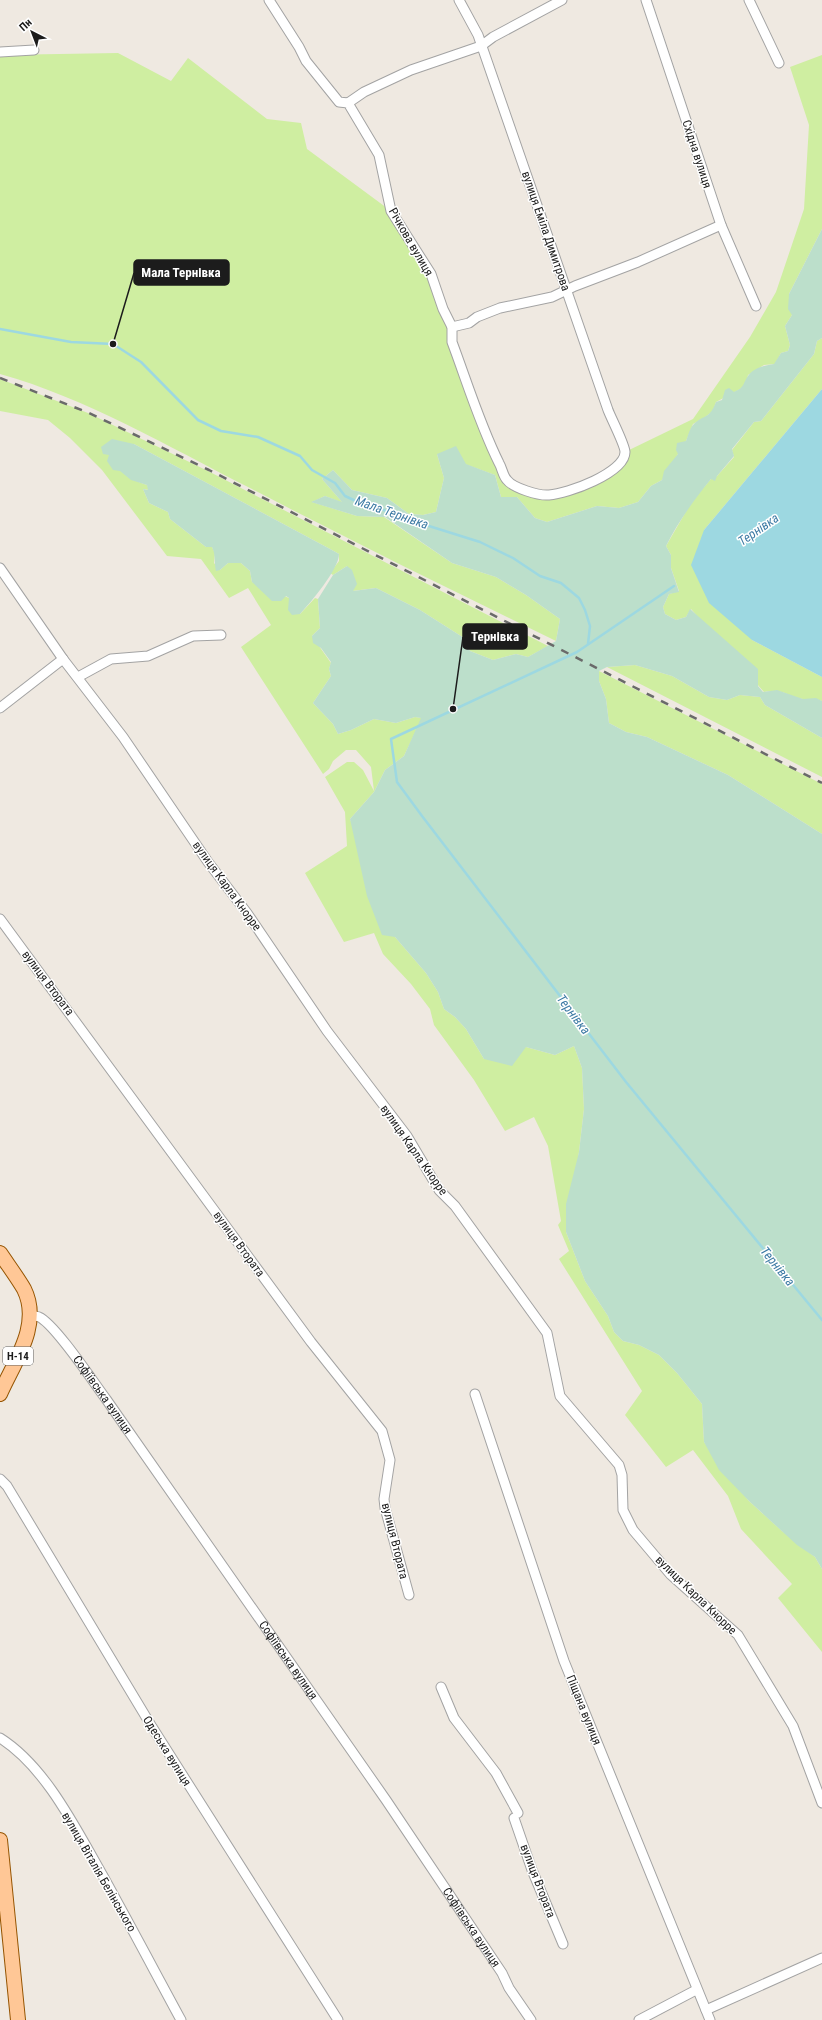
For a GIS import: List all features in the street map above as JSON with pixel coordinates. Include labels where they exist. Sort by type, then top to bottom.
[{"type":"main road","name":"Н-14","points":[[0,1253],[24,1290],[30,1316],[28,1332],[0,1394]]},
{"type":"main road","points":[[0,1840],[18,2020]]},
{"type":"street","name":"Річкова вулиця","points":[[269,0],[299,47],[306,61],[339,102],[348,103],[379,155],[390,211],[431,274],[442,309],[452,327],[452,342],[491,450],[507,481],[519,488],[535,493],[549,495],[576,488],[604,477],[621,464]]},
{"type":"street","name":"вулиця Еміла Димитрова","points":[[459,0],[481,46],[566,290],[625,452],[621,464]]},
{"type":"street","points":[[348,103],[364,92],[411,70],[481,46],[493,37],[562,0]]},
{"type":"street","name":"Східна вулиця","points":[[646,0],[720,225],[756,306]]},
{"type":"street","points":[[749,0],[778,64]]},
{"type":"street","points":[[0,52],[34,50]]},
{"type":"street","points":[[452,327],[469,323],[500,308],[552,297],[566,290],[638,262],[720,225]]},
{"type":"street","name":"вулиця Карла Кнорре","points":[[0,568],[63,659],[123,737],[208,862],[247,913],[327,1031],[407,1136],[439,1190],[455,1206],[547,1333],[560,1396],[619,1465],[622,1475],[623,1510],[633,1530],[671,1575],[738,1635],[793,1726],[822,1803]]},
{"type":"street","points":[[78,677],[111,659],[148,656],[193,636],[221,635]]},
{"type":"street","points":[[0,708],[63,659]]},
{"type":"street","name":"вулиця Втората","points":[[0,919],[311,1342],[382,1431],[390,1460],[384,1499],[385,1508],[409,1595]]},
{"type":"street","name":"Софіївська вулиця","points":[[30,1316],[39,1317],[62,1339],[106,1399],[386,1800],[502,1973],[509,1988],[531,2020]]},
{"type":"street","name":"Піщана вулиця","points":[[475,1394],[564,1661],[681,1946],[696,1990],[710,2020]]},
{"type":"street","name":"Одеська вулиця","points":[[0,1479],[7,1486],[152,1727],[338,2020]]},
{"type":"street","name":"вулиця Втората","points":[[441,1687],[454,1718],[496,1773],[516,1815],[532,1870],[563,1944]]},
{"type":"street","name":"вулиця Віталія Белінського","points":[[0,1738],[14,1747],[39,1772],[90,1853],[181,2020]]},
{"type":"street","points":[[706,2010],[822,1958]]},
{"type":"street","points":[[639,2020],[696,1990]]},
{"type":"green space","points":[[118,53],[171,81],[188,58],[267,119],[301,123],[307,149],[391,211],[419,258],[450,326],[450,342],[497,469],[506,482],[535,495],[605,478],[621,469],[626,457],[625,452],[693,419],[750,337],[776,292],[804,209],[809,125],[790,67],[822,55],[822,229],[789,294],[792,315],[785,326],[790,345],[788,351],[781,353],[775,364],[764,365],[748,375],[746,384],[742,388],[716,402],[713,411],[693,424],[686,441],[662,480],[651,486],[638,502],[619,508],[597,506],[547,522],[535,518],[517,497],[501,497],[495,475],[437,454],[444,478],[436,512],[423,515],[409,514],[387,498],[352,490],[333,470],[322,479],[343,503],[325,496],[312,502],[357,516],[384,517],[452,563],[496,577],[526,595],[560,619],[556,641],[363,546],[127,424],[64,396],[0,374],[0,55]]},
{"type":"green space","points":[[822,229],[822,338],[817,341],[814,354],[761,421],[754,422],[732,449],[734,456],[717,476],[715,481],[711,479],[692,503],[676,528],[666,546],[671,555],[671,568],[679,592],[669,594],[663,607],[665,614],[676,620],[686,617],[690,609],[758,669],[758,686],[763,692],[777,690],[803,699],[816,698],[822,701],[822,738],[765,705],[760,697],[740,695],[727,700],[709,697],[672,676],[635,665],[607,667],[599,671],[599,681],[606,699],[609,723],[626,732],[647,737],[728,775],[822,834],[822,1569],[815,1557],[797,1545],[749,1501],[719,1470],[704,1442],[702,1404],[677,1373],[659,1355],[639,1345],[623,1341],[614,1332],[608,1316],[585,1281],[566,1232],[566,1204],[579,1152],[584,1109],[582,1068],[574,1046],[555,1055],[526,1047],[512,1066],[484,1059],[466,1029],[455,1017],[444,1009],[438,992],[426,973],[395,937],[382,935],[367,896],[350,819],[374,792],[385,770],[404,756],[421,718],[415,717],[396,723],[374,719],[351,730],[338,734],[333,724],[313,703],[331,676],[329,669],[331,662],[321,648],[313,643],[312,636],[320,628],[318,599],[333,575],[347,566],[352,570],[357,584],[353,591],[376,588],[420,610],[464,638],[470,651],[493,660],[516,654],[528,657],[556,641],[560,619],[526,595],[496,577],[452,563],[385,517],[357,516],[311,502],[325,496],[342,502],[322,479],[333,470],[352,490],[387,498],[409,514],[423,515],[436,512],[444,478],[437,454],[456,446],[466,464],[495,475],[501,497],[517,497],[535,518],[547,522],[597,506],[619,508],[638,502],[651,486],[662,480],[664,471],[678,454],[676,450],[677,443],[686,441],[693,425],[711,412],[716,402],[722,400],[725,390],[729,388],[734,392],[738,390],[742,387],[750,373],[764,366],[774,364],[781,353],[788,351],[790,345],[785,326],[792,315],[788,309],[789,294]]},
{"type":"green space","points":[[822,338],[822,389],[704,530],[752,640],[822,677],[822,701],[797,698],[777,691],[764,692],[691,609],[686,617],[676,620],[665,614],[663,607],[669,594],[679,591],[671,568],[671,555],[666,546],[692,501],[711,479],[717,476],[734,457],[732,450],[754,422],[761,421],[814,354],[817,341]]},
{"type":"green space","points":[[0,379],[88,413],[208,471],[548,646],[528,657],[516,654],[493,660],[470,651],[464,638],[420,610],[376,588],[352,591],[347,566],[333,575],[330,573],[339,561],[339,554],[330,549],[134,444],[109,455],[125,474],[134,480],[147,485],[149,490],[143,489],[149,503],[168,512],[170,519],[206,547],[212,547],[215,553],[214,563],[220,570],[228,563],[241,563],[250,571],[252,582],[289,598],[289,602],[300,614],[315,598],[318,599],[320,628],[312,636],[331,663],[329,669],[331,676],[313,703],[333,724],[338,734],[351,730],[374,719],[396,723],[415,717],[422,718],[404,756],[385,770],[374,792],[350,819],[395,937],[426,973],[438,992],[444,1009],[455,1017],[466,1029],[484,1059],[526,1047],[555,1055],[574,1046],[582,1068],[584,1109],[579,1152],[566,1232],[585,1281],[608,1316],[614,1332],[623,1341],[639,1345],[659,1355],[677,1373],[702,1404],[704,1442],[736,1486],[749,1501],[782,1531],[815,1557],[822,1569],[822,1652],[778,1598],[792,1584],[741,1529],[728,1496],[693,1450],[666,1467],[625,1415],[642,1391],[559,1259],[569,1251],[558,1225],[561,1221],[548,1146],[534,1117],[505,1131],[474,1080],[434,1025],[430,1009],[411,984],[383,954],[374,933],[344,942],[305,873],[347,846],[345,812],[325,777],[347,762],[354,762],[363,770],[374,791],[371,767],[356,750],[346,750],[333,761],[329,769],[323,774],[241,647],[271,625],[248,588],[229,598],[201,559],[167,556],[102,470],[70,438],[48,420],[0,411]]},
{"type":"green space","points":[[112,439],[134,444],[339,554],[338,560],[330,576],[300,614],[292,615],[288,610],[289,598],[286,596],[281,601],[272,601],[252,582],[250,571],[241,563],[228,563],[220,570],[216,571],[212,547],[206,547],[170,519],[168,512],[149,503],[143,489],[148,490],[147,485],[131,480],[120,471],[113,470],[107,461],[109,455],[103,454],[101,447]]},
{"type":"green space","points":[[635,665],[672,676],[709,697],[727,700],[740,695],[760,697],[765,705],[822,738],[822,777],[607,667]]},
{"type":"green space","points":[[599,671],[822,784],[822,834],[728,775],[647,737],[626,732],[609,723],[606,699],[599,681]]},
{"type":"water","points":[[822,389],[822,677],[752,640],[709,603],[691,565],[704,530]]},
{"type":"waterway","name":"Мала Тернівка","points":[[0,329],[71,342],[113,344],[141,362],[198,420],[221,431],[258,437],[300,456],[312,470],[335,483],[345,496],[358,502],[375,506],[397,516],[480,542],[513,558],[540,576],[561,583],[579,598],[585,610],[590,626],[588,644]]},
{"type":"waterway","name":"Тернівка","points":[[674,586],[577,652],[391,739],[397,782],[626,1082],[822,1320]]},
{"type":"railway","points":[[0,378],[89,413],[209,470],[822,783]]},
{"type":"place","name":"Мала Тернівка","points":[[113,344]]},
{"type":"place","name":"Тернівка","points":[[453,709]]}]
